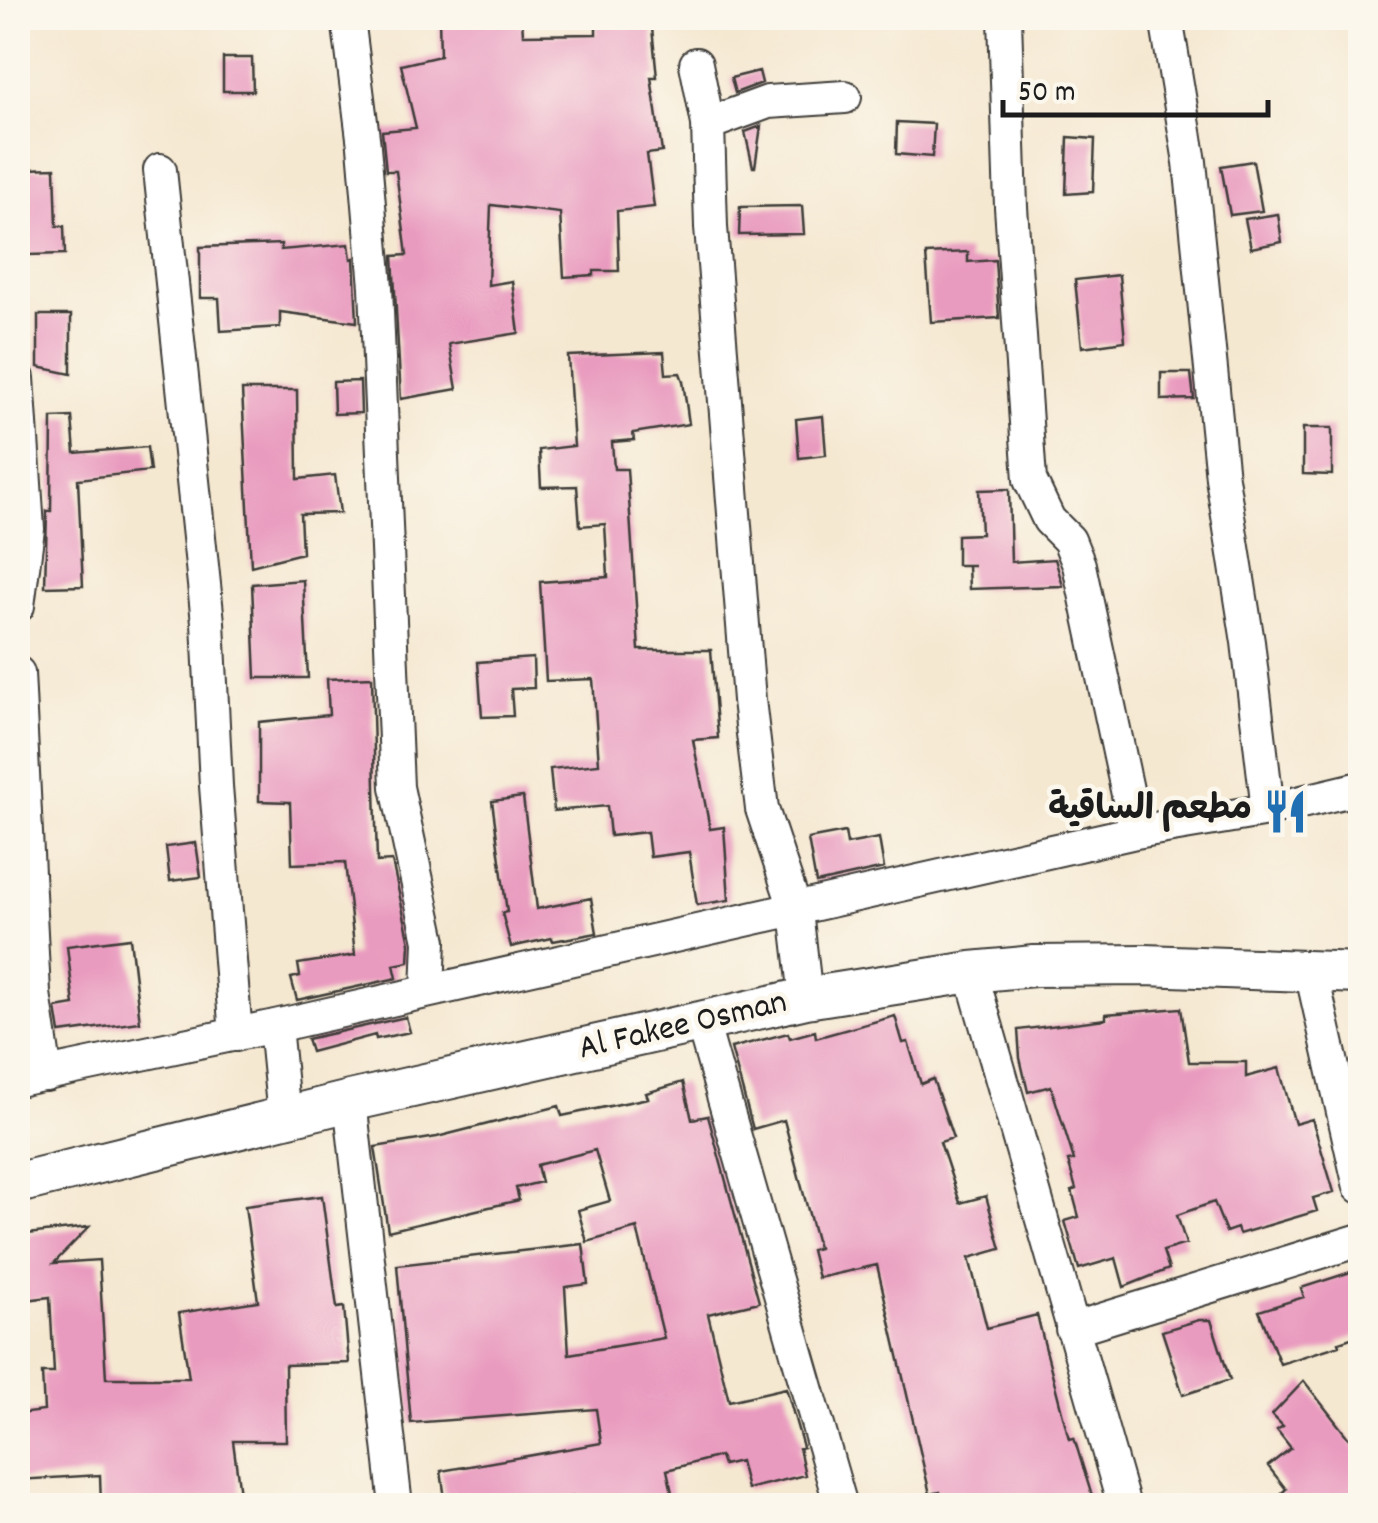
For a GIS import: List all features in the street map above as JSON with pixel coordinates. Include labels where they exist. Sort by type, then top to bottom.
[{"type":"street","points":[[348,18],[376,288],[397,787],[430,941],[428,992]]},
{"type":"street","points":[[1005,18],[1011,206],[1030,480],[1049,520],[1070,540],[1078,566],[1136,832]]},
{"type":"street","points":[[1166,18],[1190,162],[1222,478],[1248,642],[1268,810]]},
{"type":"street","points":[[696,64],[708,124],[711,228],[749,700],[762,809],[796,910],[806,998]]},
{"type":"street","points":[[708,124],[768,102],[845,96]]},
{"type":"street","points":[[160,170],[208,622],[216,786],[236,1034]]},
{"type":"street","points":[[18,378],[28,529],[18,606]]},
{"type":"street","points":[[18,673],[34,993],[32,1078],[1136,832],[1268,810],[1360,788]]},
{"type":"street","name":"Al Fakee Osman","points":[[18,1182],[284,1116],[806,998],[971,972],[1034,966],[1144,964],[1360,973]]},
{"type":"street","points":[[1311,971],[1360,1188]]},
{"type":"street","points":[[971,972],[1124,1506]]},
{"type":"street","points":[[702,1022],[841,1506]]},
{"type":"street","points":[[275,1026],[284,1116]]},
{"type":"street","points":[[350,1101],[396,1506]]},
{"type":"street","points":[[1072,1329],[1360,1240]]},
{"type":"building","points":[[439,18],[522,18],[523,35],[596,34],[596,25],[622,24],[621,18],[651,18],[657,77],[651,77],[662,152],[647,154],[654,207],[617,211],[619,271],[564,277],[560,213],[491,205],[488,285],[512,281],[519,333],[449,344],[457,389],[401,399],[393,256],[407,255],[396,171],[386,171],[382,131],[416,128],[401,65],[440,56]]},
{"type":"building","points":[[223,58],[252,58],[253,91],[223,91]]},
{"type":"building","points":[[759,71],[762,83],[735,93],[731,78]]},
{"type":"building","points":[[897,122],[934,124],[932,157],[896,154]]},
{"type":"building","points":[[761,126],[755,167],[753,167],[745,132]]},
{"type":"building","points":[[1068,137],[1095,139],[1093,192],[1066,194]]},
{"type":"building","points":[[1253,161],[1262,211],[1230,215],[1221,166]]},
{"type":"building","points":[[55,168],[57,226],[64,226],[65,254],[28,255],[27,169]]},
{"type":"building","points":[[802,206],[804,234],[739,235],[740,207]]},
{"type":"building","points":[[1278,214],[1282,242],[1251,248],[1245,219]]},
{"type":"building","points":[[281,244],[281,250],[349,244],[351,259],[354,258],[357,322],[280,312],[280,327],[221,331],[219,298],[200,298],[200,247]]},
{"type":"building","points":[[968,252],[968,262],[995,260],[999,318],[931,322],[926,254]]},
{"type":"building","points":[[1119,275],[1125,341],[1082,347],[1075,280]]},
{"type":"building","points":[[38,315],[71,315],[71,374],[38,367]]},
{"type":"building","points":[[664,352],[666,374],[680,373],[683,381],[689,424],[633,433],[634,440],[612,442],[614,469],[627,469],[639,650],[711,650],[718,738],[693,740],[710,829],[724,827],[729,900],[697,905],[689,852],[650,857],[647,832],[610,836],[607,806],[554,811],[550,769],[599,764],[593,679],[546,681],[540,582],[608,577],[605,524],[580,526],[577,486],[541,487],[539,450],[574,446],[568,356]]},
{"type":"building","points":[[1161,373],[1191,373],[1194,399],[1161,400]]},
{"type":"building","points":[[360,381],[361,413],[334,414],[333,382]]},
{"type":"building","points":[[242,390],[297,390],[298,479],[335,475],[340,513],[300,514],[302,553],[251,566]]},
{"type":"building","points":[[823,416],[826,455],[799,458],[796,419]]},
{"type":"building","points":[[72,417],[75,453],[147,447],[150,471],[78,479],[83,586],[45,587],[52,418]]},
{"type":"building","points":[[1303,428],[1332,428],[1332,475],[1303,474]]},
{"type":"building","points":[[1009,489],[1011,562],[1055,559],[1063,586],[969,589],[968,565],[957,565],[957,535],[981,534],[979,490]]},
{"type":"building","points":[[303,580],[308,678],[256,678],[252,584]]},
{"type":"building","points":[[533,658],[534,688],[511,689],[513,716],[482,717],[478,662]]},
{"type":"building","points":[[372,677],[377,862],[392,861],[410,943],[409,962],[394,965],[397,978],[297,1000],[291,978],[300,976],[298,964],[355,955],[345,862],[292,864],[290,802],[259,801],[259,722],[329,715],[327,679]]},
{"type":"building","points":[[523,797],[537,909],[591,898],[597,933],[511,947],[502,913],[507,912],[492,801]]},
{"type":"building","points":[[845,832],[847,844],[879,838],[884,868],[816,883],[808,839]]},
{"type":"building","points":[[196,843],[201,877],[170,881],[166,847]]},
{"type":"building","points":[[130,938],[140,1022],[60,1033],[56,1008],[74,1005],[67,946]]},
{"type":"building","points":[[1181,1008],[1189,1062],[1246,1062],[1246,1077],[1279,1068],[1295,1124],[1312,1119],[1334,1192],[1313,1198],[1317,1211],[1239,1234],[1237,1228],[1226,1232],[1214,1202],[1177,1215],[1186,1244],[1163,1251],[1169,1269],[1124,1287],[1116,1258],[1079,1269],[1065,1221],[1079,1217],[1068,1161],[1074,1160],[1051,1086],[1028,1092],[1018,1030],[1106,1019],[1106,1014]]},
{"type":"building","points":[[895,1016],[921,1084],[933,1079],[953,1138],[940,1142],[960,1203],[986,1196],[1001,1249],[969,1258],[987,1328],[1037,1315],[1069,1439],[1074,1438],[1095,1506],[941,1506],[940,1492],[930,1494],[877,1265],[818,1278],[811,1250],[818,1248],[784,1120],[753,1129],[731,1048],[788,1033],[790,1038],[815,1031],[816,1038]]},
{"type":"building","points":[[406,1017],[410,1032],[376,1039],[375,1035],[311,1052],[307,1039]]},
{"type":"building","points":[[683,1082],[692,1119],[708,1116],[759,1302],[708,1314],[729,1401],[786,1388],[803,1447],[799,1448],[805,1475],[747,1489],[740,1461],[723,1465],[720,1456],[667,1470],[673,1497],[636,1506],[575,1506],[572,1497],[524,1506],[446,1506],[441,1471],[601,1443],[596,1409],[411,1423],[397,1265],[583,1244],[588,1284],[565,1287],[569,1354],[664,1338],[637,1228],[587,1242],[578,1210],[610,1201],[595,1150],[537,1165],[541,1182],[516,1188],[519,1200],[388,1231],[375,1147],[437,1137],[559,1106],[562,1116],[648,1098],[646,1093]]},
{"type":"building","points":[[322,1196],[337,1308],[344,1307],[349,1363],[285,1365],[286,1441],[233,1441],[240,1494],[203,1498],[203,1506],[101,1506],[100,1475],[18,1480],[18,1414],[44,1411],[42,1373],[54,1373],[50,1297],[18,1301],[18,1235],[89,1227],[54,1263],[99,1260],[106,1378],[189,1378],[179,1313],[258,1301],[245,1206]]},
{"type":"building","points":[[1360,1269],[1360,1335],[1280,1364],[1259,1311],[1304,1297],[1301,1288]]},
{"type":"building","points":[[1211,1320],[1230,1380],[1183,1395],[1162,1331]]},
{"type":"building","points":[[1304,1381],[1360,1453],[1360,1506],[1268,1506],[1286,1489],[1268,1466],[1291,1448],[1277,1430],[1283,1426],[1272,1415]]},
{"type":"place","name":"مطعم الساقية","points":[[1285,811]]}]
